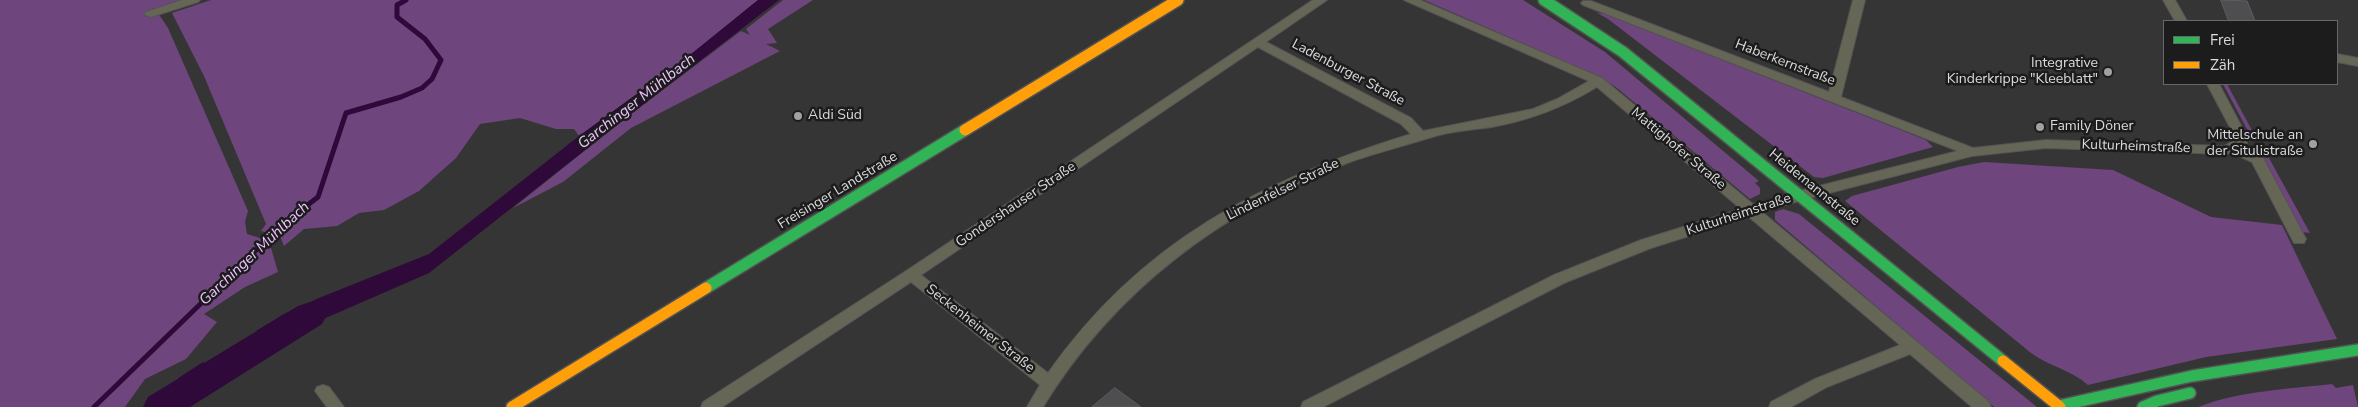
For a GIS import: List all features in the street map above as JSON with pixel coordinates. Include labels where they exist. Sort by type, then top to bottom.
[{"type":"main road","name":"Freisinger Landstraße","points":[[512,407],[1178,0]]},
{"type":"main road","name":"Heidemannstraße","points":[[1544,0],[1623,52],[2059,406]]},
{"type":"main road","points":[[2059,406],[2103,393],[2310,355],[2358,350]]},
{"type":"main road","points":[[2143,407],[2202,390]]},
{"type":"main road","points":[[2172,407],[2185,394]]},
{"type":"street","points":[[150,14],[194,0]]},
{"type":"street","name":"Gondershauser Straße","points":[[709,407],[911,275],[1321,0]]},
{"type":"street","name":"Mattighofer Straße","points":[[1410,0],[1579,71],[1598,81],[1983,407]]},
{"type":"street","points":[[1834,98],[1859,0]]},
{"type":"street","points":[[2168,0],[2179,20]]},
{"type":"street","points":[[1567,14],[1587,2]]},
{"type":"street","name":"Haberkernstraße","points":[[1587,2],[1972,152]]},
{"type":"street","name":"Ladenburger Straße","points":[[1257,42],[1406,121],[1421,136]]},
{"type":"street","points":[[2338,58],[2357,62]]},
{"type":"street","name":"Lindenfelser Straße","points":[[1035,407],[1049,383],[1103,317],[1144,276],[1185,243],[1232,213],[1322,168],[1421,136],[1538,112],[1566,100],[1598,81]]},
{"type":"street","points":[[2214,85],[2240,133],[2240,143],[2233,148],[2257,160],[2299,239]]},
{"type":"street","name":"Kulturheimstraße","points":[[1309,407],[1559,279],[1646,244],[1799,196],[1972,152],[2046,144],[2215,150],[2233,148]]},
{"type":"street","name":"Seckenheimer Straße","points":[[911,275],[1049,383]]},
{"type":"street","points":[[1777,407],[1821,384],[1913,346]]},
{"type":"street","points":[[323,391],[336,407]]},
{"type":"shaded area","points":[[0,0],[183,0],[170,4],[158,13],[168,28],[248,211],[245,222],[247,234],[269,241],[278,272],[245,287],[204,314],[217,322],[186,359],[145,379],[125,407],[0,407]]},
{"type":"shaded area","points":[[211,0],[758,0],[685,59],[579,136],[574,129],[556,129],[520,118],[480,124],[456,158],[419,191],[384,210],[359,213],[337,226],[304,229],[284,246],[280,236],[261,231],[266,224],[204,76],[172,13]]},
{"type":"shaded area","points":[[783,0],[813,0],[768,29],[777,43],[766,44],[780,51],[631,128],[563,182],[513,208],[627,117],[741,31],[750,35],[746,29]]},
{"type":"shaded area","points":[[1424,0],[1523,0],[1605,52],[1759,181],[1755,183],[1760,188],[1760,194],[1750,199],[1617,88],[1598,76]]},
{"type":"shaded area","points":[[1597,13],[1605,14],[1926,140],[1933,147],[1823,178],[1814,177],[1608,19]]},
{"type":"shaded area","points":[[2224,85],[2228,85],[2255,136],[2250,135]]},
{"type":"shaded area","points":[[2262,157],[2269,158],[2310,233],[2302,232]]},
{"type":"shaded area","points":[[1984,162],[2113,170],[2211,217],[2282,225],[2337,339],[2206,357],[2088,385],[2031,353],[1845,201],[1852,196],[1958,167]]},
{"type":"shaded area","points":[[1783,209],[1799,214],[2037,407],[1994,407],[1775,220],[1775,212]]},
{"type":"shaded area","points":[[2332,384],[2336,388],[2353,385],[2358,407],[2198,407],[2247,394]]},
{"type":"water","points":[[758,0],[779,0],[429,273],[328,317],[282,333],[276,339],[256,331],[284,314],[319,298],[429,254],[579,136],[685,59]]},
{"type":"water","points":[[203,362],[224,375],[172,407],[150,407],[180,377]]},
{"type":"building","points":[[2221,0],[2247,1],[2255,20],[2229,20]]},
{"type":"building","points":[[1115,388],[1141,407],[1092,407]]},
{"type":"waterway","name":"Garchinger Mühlbach","points":[[94,407],[283,224],[318,197],[346,113],[401,97],[422,88],[432,79],[441,60],[425,39],[397,17],[397,5],[406,0]]},
{"type":"waterway","name":"Garchinger Mühlbach","points":[[161,407],[310,315]]},
{"type":"traffic: fast","points":[[1544,0],[1623,52],[2003,361]]},
{"type":"traffic: fast","points":[[706,288],[965,130]]},
{"type":"traffic: fast","points":[[2058,406],[2192,376],[2358,350]]},
{"type":"traffic: fast","points":[[2143,407],[2157,401],[2190,393]]},
{"type":"traffic: slow","points":[[965,130],[1178,0]]},
{"type":"traffic: slow","points":[[512,407],[706,288]]},
{"type":"traffic: slow","points":[[2003,361],[2060,407]]},
{"type":"place","name":"Integrative Kinderkrippe \"Kleeblatt\"","points":[[2108,72]]},
{"type":"place","name":"Aldi Süd","points":[[798,116]]},
{"type":"place","name":"Family Döner","points":[[2040,127]]},
{"type":"place","name":"Mittelschule an der Situlistraße","points":[[2313,144]]}]
